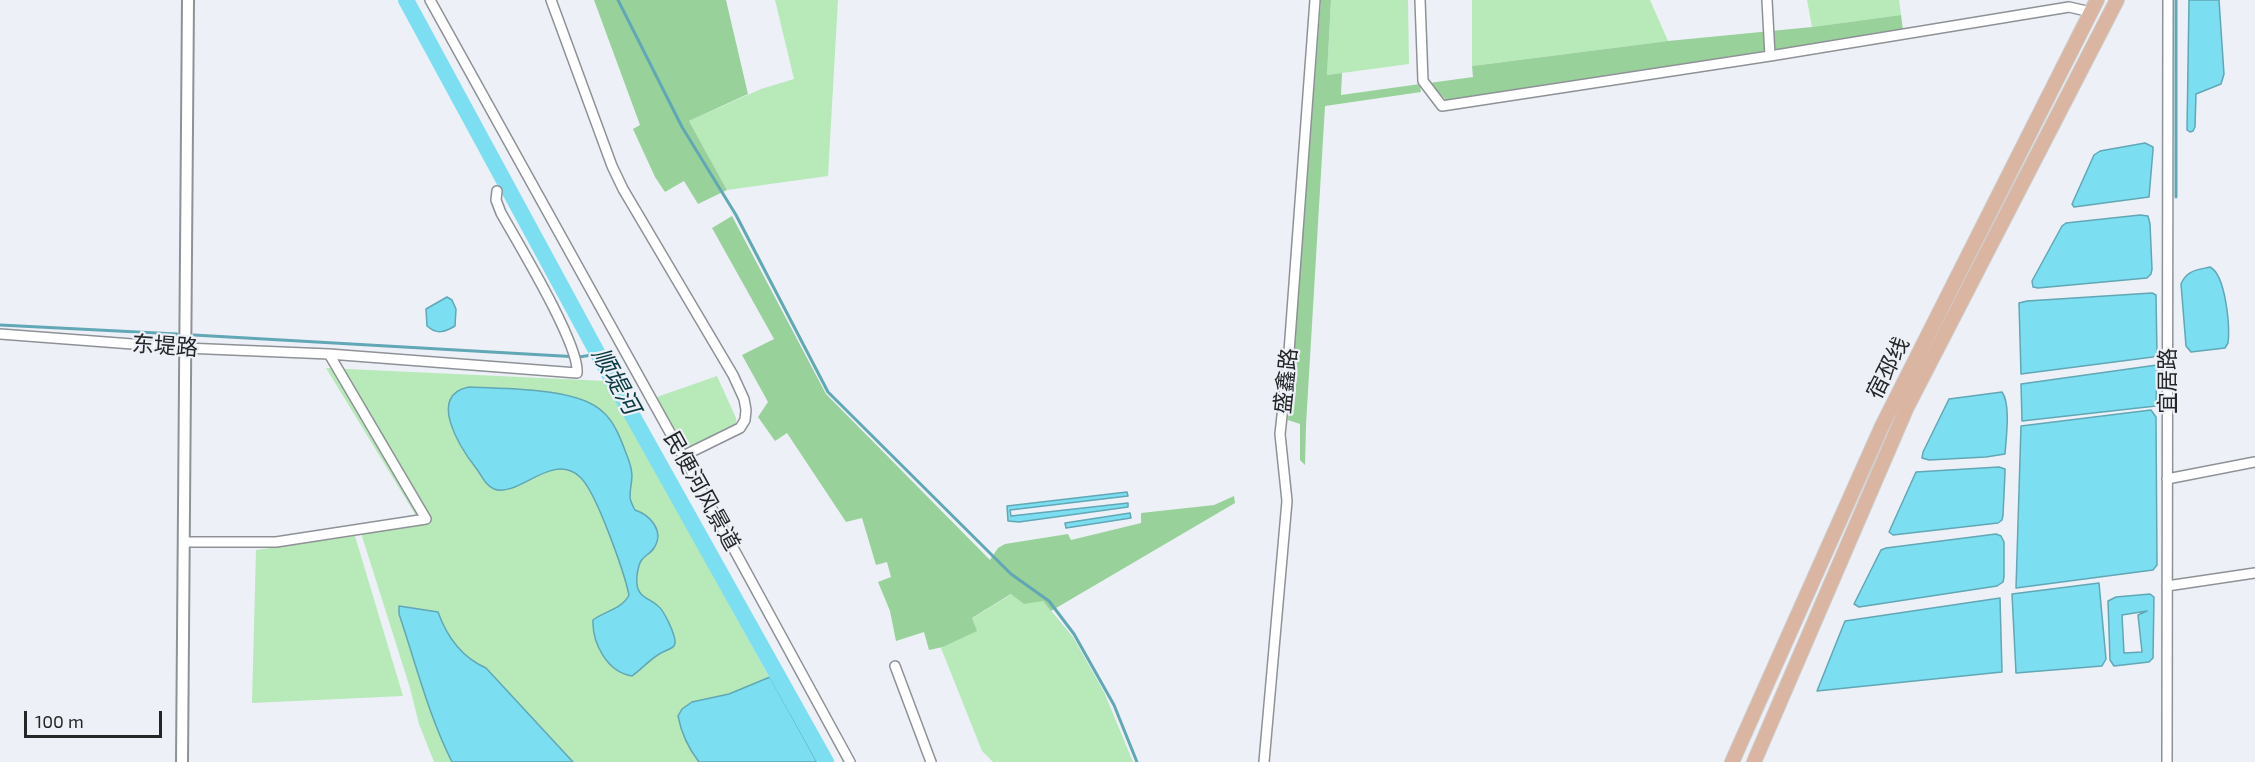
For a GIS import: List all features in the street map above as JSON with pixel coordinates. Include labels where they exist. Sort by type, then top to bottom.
[{"type":"main road","name":"宿邳线","points":[[1754,762],[1907,407],[2117,0]]},
{"type":"main road","name":"宿邳线","points":[[1732,762],[1882,426],[2094,6]]},
{"type":"street","points":[[182,762],[188,0]]},
{"type":"street","name":"民便河风景道","points":[[430,0],[850,762]]},
{"type":"street","points":[[551,0],[612,166],[623,189],[723,357],[744,399],[745,420],[740,428],[683,456]]},
{"type":"street","name":"盛鑫路","points":[[1264,762],[1287,501],[1280,434],[1289,352],[1315,0]]},
{"type":"street","points":[[1420,0],[1424,81],[1442,105],[1770,56],[2069,7],[2094,6]]},
{"type":"street","points":[[1767,0],[1770,56]]},
{"type":"street","name":"宜居路","points":[[2167,762],[2168,0]]},
{"type":"street","name":"东堤路","points":[[0,334],[185,348],[329,354],[577,373],[571,342],[501,213],[496,200],[497,191]]},
{"type":"street","points":[[184,542],[276,543],[426,519],[329,354]]},
{"type":"street","points":[[2168,479],[2255,462]]},
{"type":"street","points":[[2167,586],[2255,573]]},
{"type":"street","points":[[895,666],[931,762]]},
{"type":"green space","points":[[594,0],[726,0],[748,94],[689,121],[727,190],[698,204],[684,181],[665,192],[655,177],[633,129],[640,125]]},
{"type":"green space","points":[[775,0],[838,0],[828,176],[727,190],[689,121],[761,89],[794,79]]},
{"type":"green space","points":[[1321,0],[1331,0],[1327,75],[1342,73],[1341,95],[1420,84],[1421,92],[1325,106],[1305,465],[1300,460],[1300,424],[1288,420]]},
{"type":"green space","points":[[1331,0],[1408,0],[1409,64],[1327,75]]},
{"type":"green space","points":[[1472,0],[1650,0],[1668,41],[1472,66]]},
{"type":"green space","points":[[1807,0],[1899,0],[1901,15],[1812,27]]},
{"type":"green space","points":[[1901,15],[1903,30],[1446,100],[1429,83],[1473,77],[1472,66]]},
{"type":"green space","points":[[732,216],[826,394],[990,560],[998,548],[1005,544],[1068,534],[1071,540],[1141,523],[1141,513],[1214,505],[1234,496],[1235,503],[1051,611],[1043,601],[1024,604],[1011,594],[972,618],[977,631],[943,647],[929,650],[924,632],[896,641],[890,611],[878,582],[891,577],[887,562],[876,565],[862,518],[846,522],[787,433],[775,441],[758,417],[768,402],[742,355],[774,339],[712,228]]},
{"type":"green space","points":[[326,368],[606,381],[816,762],[434,762],[419,724],[410,688],[361,533],[421,524]]},
{"type":"green space","points":[[717,376],[736,418],[736,426],[684,452],[654,398]]},
{"type":"green space","points":[[355,536],[403,696],[252,703],[256,550]]},
{"type":"green space","points":[[1012,594],[1043,601],[1073,637],[1104,692],[1133,762],[993,762],[982,751],[941,648],[976,631],[971,619]]},
{"type":"water","points":[[2189,0],[2219,0],[2224,74],[2221,84],[2196,94],[2195,127],[2190,132],[2187,130]]},
{"type":"water","points":[[2145,143],[2153,147],[2149,197],[2074,207],[2072,204],[2094,155],[2100,151]]},
{"type":"water","points":[[2148,216],[2150,224],[2152,269],[2147,278],[2033,287],[2032,281],[2062,226],[2066,223]]},
{"type":"water","points":[[2210,267],[2220,280],[2223,290],[2228,343],[2225,348],[2191,352],[2186,346],[2181,284],[2189,273]]},
{"type":"water","points":[[2152,293],[2156,295],[2157,354],[2153,357],[2021,374],[2019,303]]},
{"type":"water","points":[[447,297],[452,300],[456,309],[455,326],[444,331],[434,331],[427,326],[426,309]]},
{"type":"water","points":[[2157,365],[2156,406],[2022,421],[2021,384]]},
{"type":"water","points":[[469,387],[540,391],[576,398],[592,404],[603,412],[615,428],[631,467],[631,502],[635,510],[651,520],[658,536],[654,548],[640,563],[637,575],[639,592],[660,608],[675,640],[673,647],[657,655],[632,676],[615,669],[608,663],[598,647],[593,629],[593,620],[618,607],[629,595],[609,533],[594,498],[580,477],[569,470],[558,469],[547,472],[504,490],[494,489],[488,485],[456,436],[448,411],[450,400],[456,392]]},
{"type":"water","points":[[2002,392],[2007,413],[2005,454],[1929,460],[1922,458],[1949,399]]},
{"type":"water","points":[[2151,410],[2156,417],[2157,565],[2153,570],[2016,588],[2021,426]]},
{"type":"water","points":[[1999,467],[2005,469],[2005,473],[2003,515],[2002,520],[1998,523],[1893,535],[1889,532],[1916,472]]},
{"type":"water","points":[[1127,492],[1128,496],[1010,510],[1011,516],[1128,503],[1128,507],[1019,522],[1008,521],[1007,506]]},
{"type":"water","points":[[1130,513],[1131,518],[1066,528],[1065,523]]},
{"type":"water","points":[[1996,534],[2001,536],[2004,542],[2004,577],[2003,582],[1997,586],[1859,607],[1854,604],[1881,550]]},
{"type":"water","points":[[2099,583],[2106,659],[2102,666],[2016,673],[2012,594]]},
{"type":"water","points":[[2150,594],[2154,597],[2153,658],[2149,662],[2114,666],[2110,660],[2108,601],[2116,597]],"holes":[[[2147,611],[2138,615],[2142,652],[2124,653],[2122,615]]]},
{"type":"water","points":[[2000,598],[2002,672],[1817,691],[1845,621]]},
{"type":"water","points":[[399,606],[438,612],[446,630],[462,652],[486,668],[573,762],[452,762],[423,689],[399,614]]},
{"type":"water","points":[[770,677],[817,762],[699,762],[681,728],[678,716],[682,709],[692,702],[729,694]]},
{"type":"waterway","name":"顺堤河","points":[[406,0],[598,354],[826,762]]},
{"type":"waterway","points":[[618,0],[682,127],[736,215],[828,392],[1011,574],[1049,601],[1074,634],[1114,705],[1137,762]]},
{"type":"waterway","points":[[2176,0],[2176,197]]},
{"type":"waterway","points":[[0,325],[177,334]]},
{"type":"waterway","points":[[194,335],[579,357],[598,354]]}]
